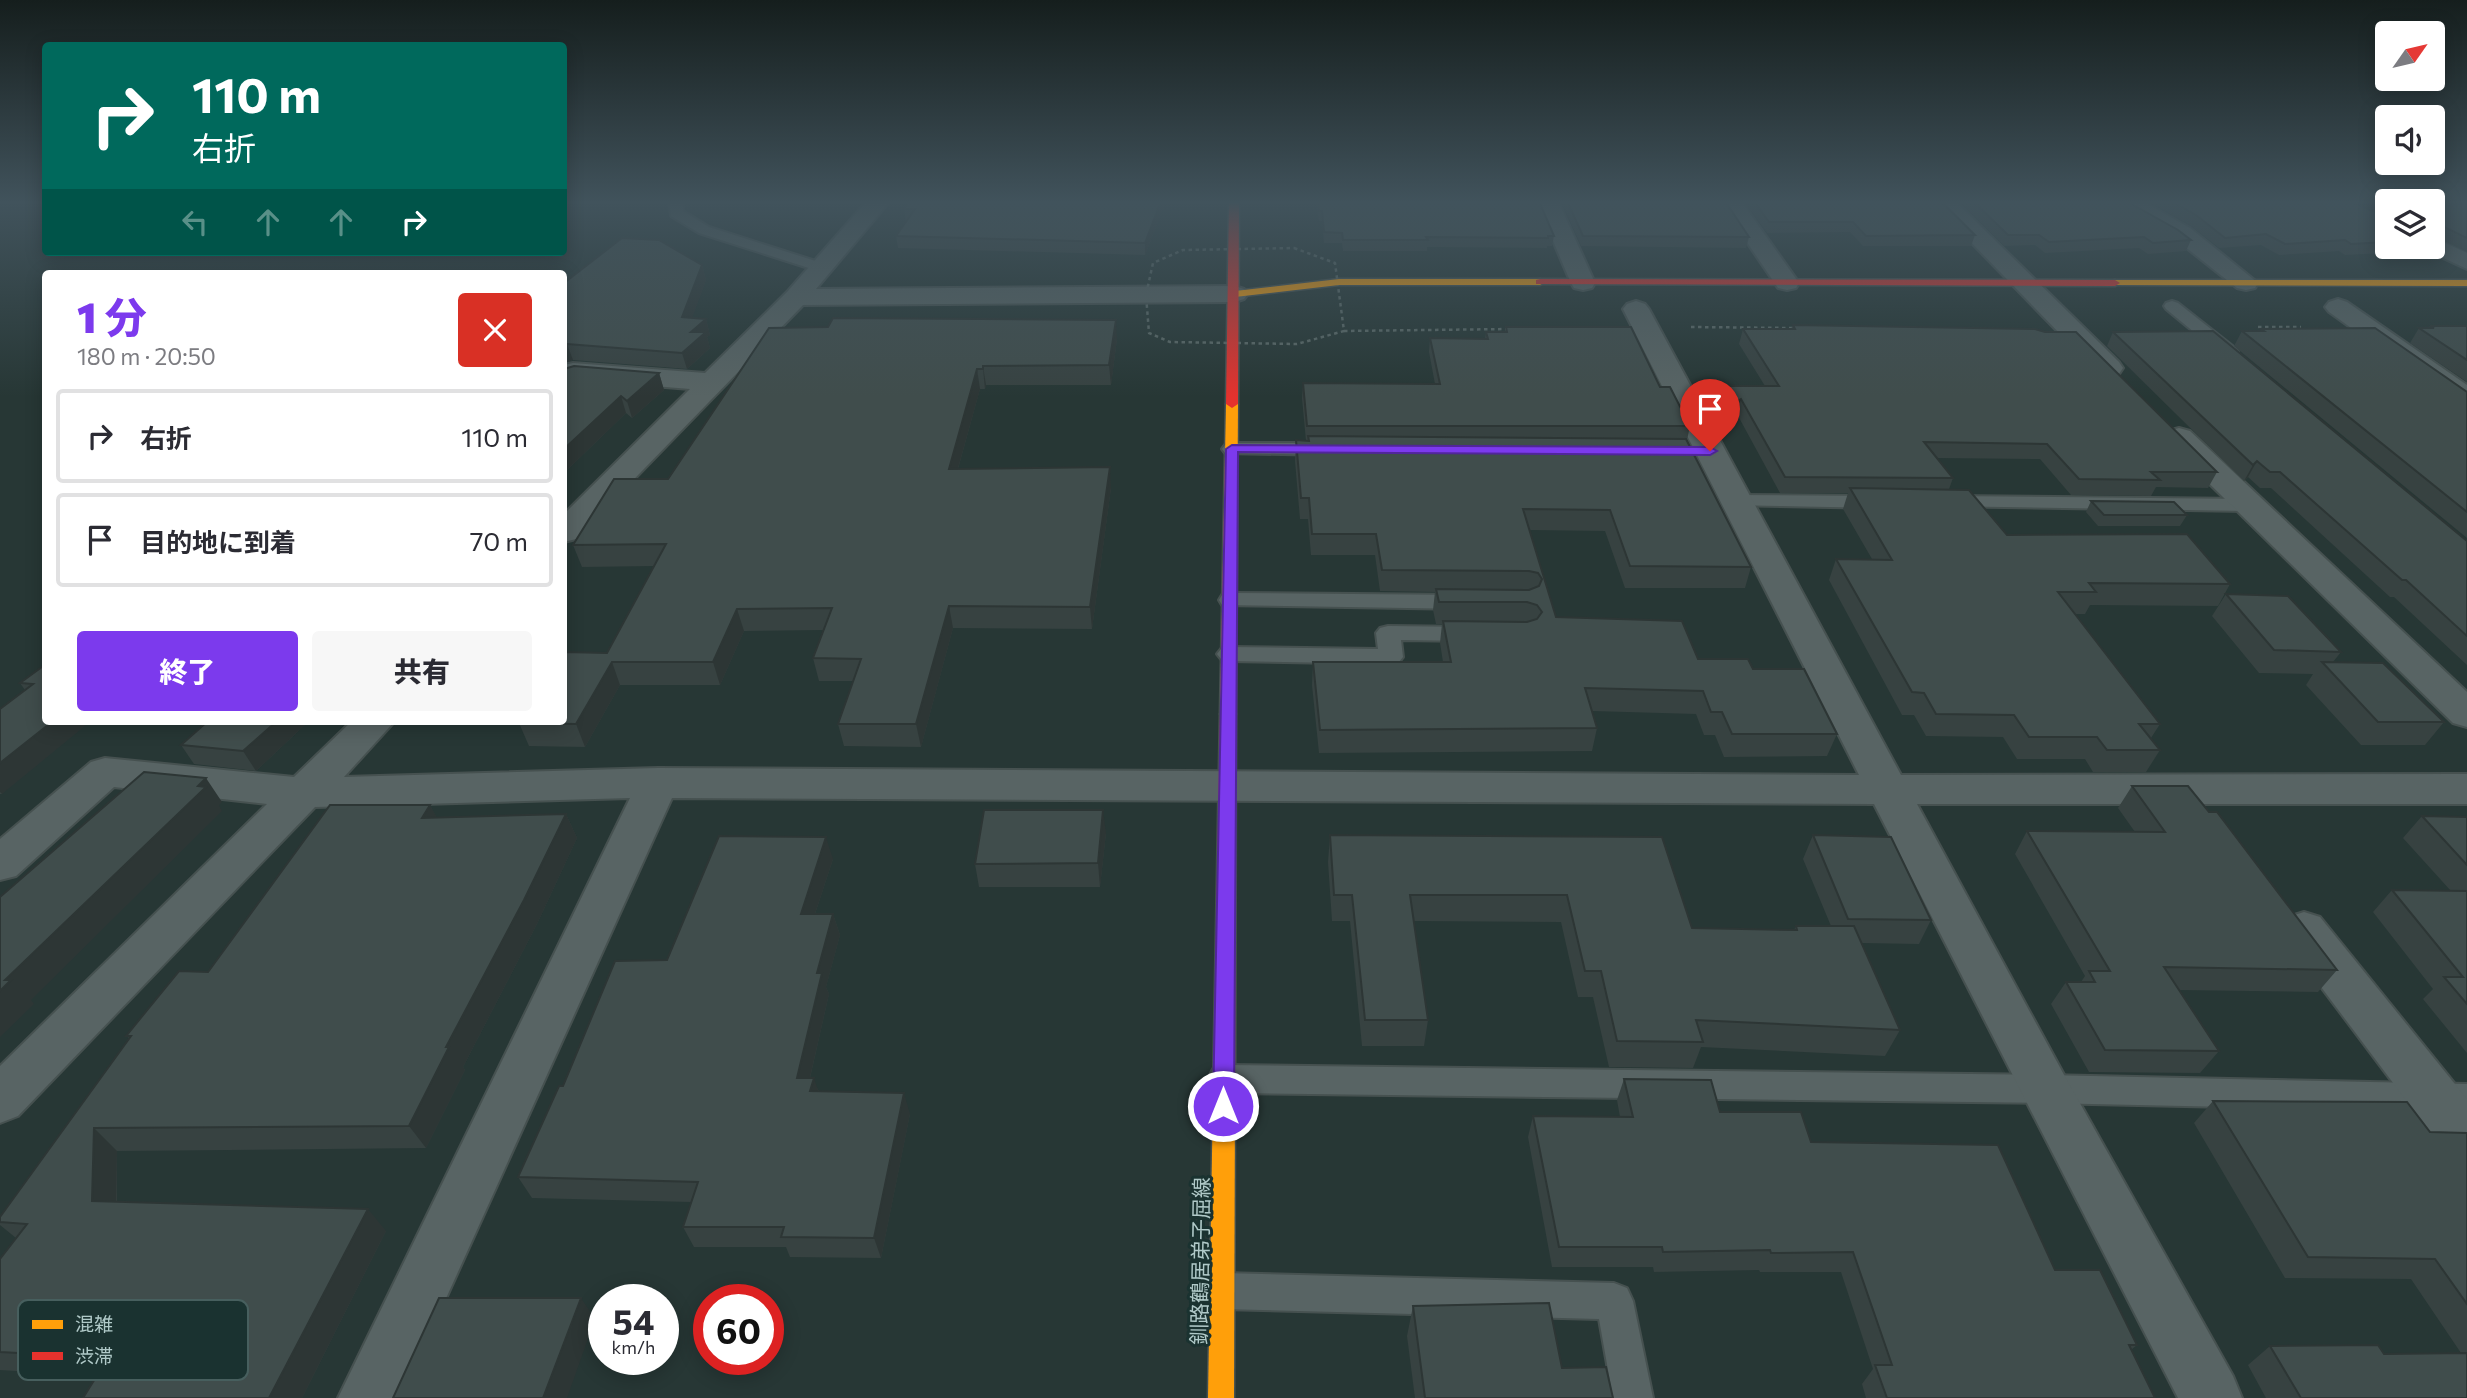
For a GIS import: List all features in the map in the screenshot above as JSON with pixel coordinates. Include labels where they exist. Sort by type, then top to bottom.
[{"type":"street","name":"釧路鶴居弟子屈線","points":[[1221,1398],[1235,266]]},
{"type":"street","points":[[1575,266],[1583,283]]},
{"type":"street","points":[[1775,266],[1787,283]]},
{"type":"street","points":[[2007,266],[2129,388]]},
{"type":"street","points":[[2225,266],[2246,283]]},
{"type":"street","points":[[567,528],[796,297],[820,267]]},
{"type":"street","points":[[796,297],[1235,294],[1339,282],[1787,283],[2041,300],[2246,283],[2467,283]]},
{"type":"street","points":[[1235,294],[1302,301]]},
{"type":"street","points":[[2150,306],[2200,306]]},
{"type":"street","points":[[2342,307],[2467,397]]},
{"type":"street","points":[[1638,313],[1697,451],[1737,501],[2045,1089],[2211,1398]]},
{"type":"street","points":[[567,376],[573,371],[712,382]]},
{"type":"street","points":[[2158,417],[2467,714]]},
{"type":"street","points":[[0,1100],[371,725]]},
{"type":"street","points":[[0,864],[105,772],[303,793],[658,783],[2194,791],[2467,789]]},
{"type":"street","points":[[369,1398],[658,783]]},
{"type":"street","points":[[2194,791],[2229,835]]},
{"type":"street","points":[[2280,900],[2451,1098],[2467,1139]]},
{"type":"lane","points":[[2172,306],[2240,362]]},
{"type":"lane","points":[[1232,449],[1342,449]]},
{"type":"lane","points":[[1737,501],[1902,502]]},
{"type":"lane","points":[[1930,502],[2247,505]]},
{"type":"lane","points":[[1230,600],[1485,602]]},
{"type":"lane","points":[[1229,654],[1391,657],[1388,633],[1496,634]]},
{"type":"lane","points":[[1224,1079],[2045,1089],[2451,1098]]},
{"type":"lane","points":[[1222,1291],[1614,1301],[1633,1398]]},
{"type":"path","points":[[1638,313],[1796,328]]},
{"type":"path","points":[[1344,331],[1522,329]]},
{"type":"building","points":[[586,266],[702,266],[682,317],[706,319],[691,332],[706,332],[682,353],[567,344],[567,281]]},
{"type":"building","points":[[833,318],[1116,320],[1109,365],[983,366],[983,369],[977,369],[949,469],[1110,467],[1090,607],[949,606],[916,724],[838,724],[861,659],[813,658],[832,608],[737,609],[713,662],[612,662],[576,724],[567,724],[567,652],[607,653],[666,544],[573,545],[614,479],[668,479],[769,328],[828,327]]},
{"type":"building","points":[[1793,325],[2076,332],[2217,472],[2151,472],[2160,480],[2079,479],[2047,444],[1924,442],[1953,478],[1785,477],[1741,399],[1719,411],[1705,386],[1779,386],[1743,329],[1795,329]]},
{"type":"building","points":[[2430,326],[2467,326],[2467,360],[2419,328],[2434,328]]},
{"type":"building","points":[[1506,327],[1631,327],[1660,387],[1670,387],[1690,426],[1307,426],[1303,383],[1440,384],[1430,338],[1488,339],[1486,332],[1507,332]]},
{"type":"building","points":[[2375,328],[2467,392],[2467,512],[2242,331]]},
{"type":"building","points":[[2213,331],[2467,541],[2467,636],[2280,472],[2270,472],[2257,461],[2253,465],[2113,332]]},
{"type":"building","points":[[574,366],[659,373],[627,401],[621,396],[567,446],[567,368]]},
{"type":"building","points":[[1308,436],[1686,439],[1751,567],[1630,566],[1610,510],[1523,509],[1556,617],[1682,621],[1698,659],[1748,659],[1753,669],[1804,669],[1837,734],[1732,734],[1722,712],[1711,712],[1703,691],[1585,688],[1597,728],[1320,730],[1313,662],[1451,662],[1443,621],[1527,622],[1537,619],[1542,612],[1537,605],[1527,602],[1439,602],[1436,589],[1529,590],[1539,586],[1542,579],[1538,573],[1529,571],[1382,570],[1376,534],[1312,534],[1309,498],[1301,498],[1296,440],[1309,441]]},
{"type":"building","points":[[1850,488],[1969,490],[2007,535],[2187,534],[2230,584],[2089,583],[2096,592],[2058,592],[2160,724],[2139,724],[2160,750],[2107,750],[2097,737],[2029,737],[2014,715],[1936,714],[1924,693],[1912,692],[1836,559],[1892,560]]},
{"type":"building","points":[[2091,501],[2174,502],[2187,515],[2104,515]]},
{"type":"building","points":[[2226,594],[2288,596],[2341,652],[2274,650]]},
{"type":"building","points":[[2322,662],[2383,663],[2444,722],[2378,722]]},
{"type":"building","points":[[42,667],[42,725],[48,725],[0,763],[0,709],[33,684],[20,683]]},
{"type":"building","points":[[204,725],[272,725],[243,751],[181,745]]},
{"type":"building","points":[[144,772],[206,778],[198,786],[206,787],[5,980],[11,980],[0,991],[0,897]]},
{"type":"building","points":[[2132,786],[2188,786],[2209,812],[2217,812],[2337,970],[2164,967],[2219,1051],[2105,1050],[2066,982],[2095,982],[2089,971],[2110,971],[2027,831],[2165,832]]},
{"type":"building","points":[[330,805],[430,805],[422,818],[566,814],[446,1047],[449,1047],[409,1126],[94,1128],[92,1201],[368,1209],[269,1398],[83,1398],[94,1380],[248,1380],[248,1300],[18,1300],[18,1353],[0,1352],[0,1259],[27,1224],[0,1222],[0,1217],[131,1036],[126,1036],[179,971],[208,972]]},
{"type":"building","points":[[984,810],[1103,810],[1098,863],[975,864]]},
{"type":"building","points":[[2422,816],[2467,817],[2467,865]]},
{"type":"building","points":[[1330,835],[1662,837],[1692,928],[1797,930],[1796,926],[1854,926],[1900,1030],[1696,1020],[1703,1042],[1617,1041],[1601,971],[1585,971],[1567,895],[1410,895],[1428,1020],[1365,1020],[1352,895],[1334,895]]},
{"type":"building","points":[[1813,835],[1891,837],[1931,920],[1848,919]]},
{"type":"building","points":[[719,836],[826,837],[801,914],[833,914],[817,973],[822,973],[797,1078],[814,1078],[810,1091],[904,1093],[874,1238],[781,1237],[784,1227],[683,1227],[698,1182],[518,1177],[559,1086],[563,1086],[615,961],[667,960]]},
{"type":"building","points":[[2392,890],[2467,891],[2467,1004],[2444,977],[2463,977]]},
{"type":"building","points":[[1624,1079],[1711,1080],[1720,1112],[1801,1112],[1811,1142],[1998,1145],[2055,1270],[2100,1270],[2137,1345],[2129,1345],[2155,1398],[1887,1398],[1875,1365],[1892,1365],[1853,1252],[1663,1252],[1662,1247],[1559,1247],[1533,1116],[1633,1117]]},
{"type":"building","points":[[2213,1101],[2407,1102],[2430,1132],[2467,1133],[2467,1304],[2435,1259],[2308,1257]]},
{"type":"building","points":[[439,1298],[581,1298],[543,1398],[393,1398]]},
{"type":"building","points":[[1549,1303],[1562,1368],[1606,1367],[1613,1398],[1425,1398],[1413,1306]]},
{"type":"building","points":[[2378,1345],[2384,1354],[2467,1353],[2467,1398],[2301,1398],[2270,1346]]},
{"type":"traffic: slow","points":[[1235,294],[1339,282],[1540,282]]},
{"type":"traffic: slow","points":[[2115,283],[2467,283]]},
{"type":"traffic: slow","points":[[1228,714],[1232,404]]},
{"type":"traffic: slow","points":[[1221,1398],[1224,1094]]},
{"type":"traffic: jam","points":[[1232,404],[1233,266]]},
{"type":"traffic: jam","points":[[1540,282],[2115,283]]},
{"type":"traffic: jam","points":[[1224,1094],[1228,714]]},
{"type":"route","points":[[1223,1106],[1232,449],[1710,451]]}]
